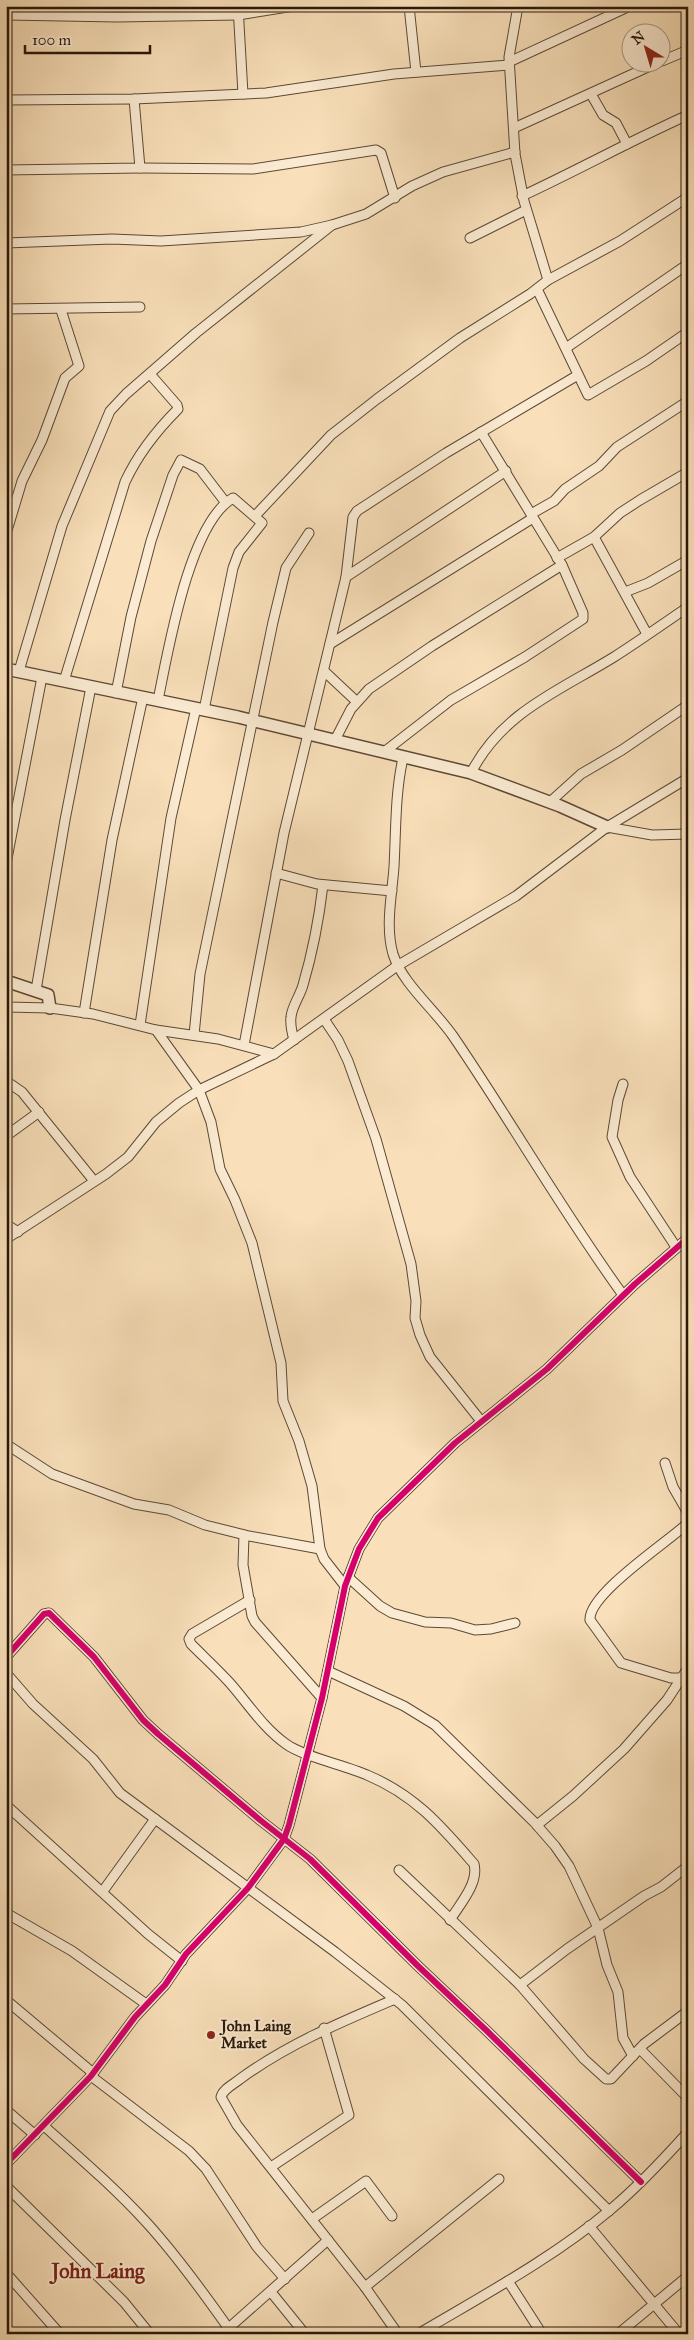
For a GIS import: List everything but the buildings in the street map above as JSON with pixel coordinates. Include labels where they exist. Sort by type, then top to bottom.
[{"type":"street","points":[[6,15],[116,17],[294,6]]},
{"type":"street","points":[[409,6],[416,72]]},
{"type":"street","points":[[518,6],[509,63],[515,152],[522,196],[548,280]]},
{"type":"street","points":[[6,100],[134,99],[243,94],[305,89],[416,72],[509,63],[630,6]]},
{"type":"street","points":[[238,10],[243,94]]},
{"type":"street","points":[[672,57],[688,50]]},
{"type":"street","points":[[514,128],[638,72]]},
{"type":"street","points":[[591,94],[603,115],[616,123],[627,144]]},
{"type":"street","points":[[134,99],[140,168]]},
{"type":"street","points":[[522,196],[571,174],[627,144],[688,115]]},
{"type":"street","points":[[6,170],[253,169],[376,150],[381,153],[395,198]]},
{"type":"street","points":[[6,243],[208,238],[301,232],[332,225],[366,214],[412,186],[443,172],[515,152]]},
{"type":"street","points":[[255,516],[265,502],[340,427],[460,338],[548,280],[620,241],[688,197]]},
{"type":"street","points":[[470,238],[526,210]]},
{"type":"street","points":[[19,671],[62,526],[106,422],[116,403],[196,333],[332,225]]},
{"type":"street","points":[[566,348],[688,264]]},
{"type":"street","points":[[537,289],[586,394],[590,395],[646,361],[688,332]]},
{"type":"street","points":[[6,309],[61,310],[140,307]]},
{"type":"street","points":[[6,534],[22,481],[42,440],[65,378],[79,366],[61,310]]},
{"type":"street","points":[[64,681],[125,482],[134,463],[148,443],[178,409],[177,404],[150,374]]},
{"type":"street","points":[[244,1045],[276,873],[346,577],[353,517],[357,511],[481,432],[578,375]]},
{"type":"street","points":[[330,644],[532,516],[554,501],[565,489],[599,466],[617,447],[688,401]]},
{"type":"street","points":[[384,752],[451,700],[525,657],[583,618],[560,562],[481,432]]},
{"type":"street","points":[[116,693],[131,617],[144,566],[173,475],[181,460],[200,469],[226,503]]},
{"type":"street","points":[[346,577],[506,471]]},
{"type":"street","points":[[335,740],[356,701],[378,682],[560,562],[594,537],[620,513],[688,472]]},
{"type":"street","points":[[140,1025],[171,818],[200,709],[233,568],[240,552],[262,523],[233,498],[226,503],[208,527],[192,563],[175,619],[158,700]]},
{"type":"street","points":[[194,1035],[200,974],[251,721],[284,576],[290,561],[309,533]]},
{"type":"street","points":[[594,537],[647,634]]},
{"type":"street","points":[[625,592],[648,583],[688,560]]},
{"type":"street","points":[[471,773],[482,752],[493,738],[521,714],[688,608]]},
{"type":"street","points":[[6,669],[309,733],[403,758],[471,773],[550,802],[607,827],[652,835],[688,834]]},
{"type":"street","points":[[324,671],[356,701]]},
{"type":"street","points":[[6,864],[42,677]]},
{"type":"street","points":[[36,990],[65,820],[91,687]]},
{"type":"street","points":[[84,1013],[112,840],[143,697]]},
{"type":"street","points":[[550,802],[563,788],[581,774],[622,750],[688,705]]},
{"type":"street","points":[[403,758],[397,794],[392,891],[391,939],[397,966],[453,1036],[533,1157],[590,1249],[622,1295]]},
{"type":"street","points":[[6,1239],[128,1157],[163,1115],[199,1090],[274,1054],[397,966],[516,896],[607,827],[688,778]]},
{"type":"street","points":[[276,873],[323,885],[392,891]]},
{"type":"street","points":[[294,1040],[290,1020],[291,1014],[300,997],[313,946],[318,925],[323,885]]},
{"type":"street","points":[[6,981],[48,995],[50,1008]]},
{"type":"street","points":[[6,1007],[50,1008],[84,1013],[156,1030],[244,1045],[274,1054]]},
{"type":"street","points":[[324,1019],[338,1040],[348,1061],[383,1163],[412,1264],[416,1301],[415,1318],[420,1335],[430,1357],[481,1421]]},
{"type":"street","points":[[156,1030],[199,1090],[211,1122],[220,1169],[235,1200],[252,1244],[279,1355],[283,1401],[299,1441],[312,1486],[320,1549],[324,1559],[346,1582],[392,1613],[425,1622],[450,1624],[475,1630],[491,1629],[514,1623]]},
{"type":"street","points":[[6,1081],[22,1092],[94,1181]]},
{"type":"street","points":[[623,1084],[618,1100],[612,1136],[630,1177],[676,1247]]},
{"type":"street","points":[[6,1136],[39,1112]]},
{"type":"street","points":[[6,1224],[18,1232]]},
{"type":"street","points":[[6,2164],[92,2074],[146,2004],[165,1985],[182,1961],[248,1888],[284,1839],[322,1698],[346,1582],[359,1549],[378,1518],[410,1485],[481,1421],[547,1369],[622,1295],[688,1238]]},
{"type":"street","points":[[6,1444],[52,1474],[134,1504],[169,1510],[205,1524],[244,1535],[320,1549]]},
{"type":"street","points":[[666,1463],[673,1487],[688,1513]]},
{"type":"street","points":[[685,1678],[656,1674],[621,1663],[590,1620],[589,1615],[599,1601],[629,1569],[688,1523]]},
{"type":"street","points":[[244,1535],[243,1565],[255,1622],[322,1698]]},
{"type":"street","points":[[250,1600],[192,1634],[189,1638],[191,1644],[228,1680],[275,1735],[286,1744],[368,1775],[409,1797],[437,1822],[474,1864],[477,1873],[450,1920]]},
{"type":"street","points":[[6,1657],[44,1614],[49,1614],[94,1657],[153,1729],[284,1839],[310,1858],[418,1966],[488,2031],[641,2182]]},
{"type":"street","points":[[537,1825],[573,1796],[624,1750],[685,1678],[688,1668]]},
{"type":"street","points":[[328,1671],[404,1706],[435,1725],[537,1825],[569,1866],[598,1928],[607,1965],[618,1992],[623,2038],[633,2056]]},
{"type":"street","points":[[6,1673],[33,1704],[93,1759],[120,1793],[335,1952],[395,1999],[430,2031],[492,2096],[609,2211]]},
{"type":"street","points":[[6,1805],[103,1891],[148,1934],[182,1961]]},
{"type":"street","points":[[103,1891],[154,1820]]},
{"type":"street","points":[[520,1985],[546,1968],[567,1949],[638,1899],[661,1888],[688,1866]]},
{"type":"street","points":[[399,1870],[520,1985],[601,2077],[611,2079],[640,2049],[688,2011]]},
{"type":"street","points":[[6,1913],[72,1951],[146,2004]]},
{"type":"street","points":[[395,1999],[324,2028],[300,2041],[249,2073],[221,2094],[232,2117],[365,2287],[398,2334]]},
{"type":"street","points":[[6,2000],[92,2074],[189,2151],[206,2169],[257,2247],[285,2279]]},
{"type":"street","points":[[271,2167],[349,2115],[324,2028]]},
{"type":"street","points":[[640,2049],[688,2098]]},
{"type":"street","points":[[6,2110],[35,2135]]},
{"type":"street","points":[[44,2126],[121,2196],[148,2224],[197,2284],[225,2331],[328,2240]]},
{"type":"street","points":[[418,2334],[508,2281],[589,2226],[641,2182],[688,2132]]},
{"type":"street","points":[[365,2287],[499,2179]]},
{"type":"street","points":[[312,2219],[366,2181],[392,2216]]},
{"type":"street","points":[[6,2186],[124,2302],[150,2334]]},
{"type":"street","points":[[589,2226],[679,2334]]},
{"type":"street","points":[[6,2273],[60,2334]]},
{"type":"street","points":[[618,2334],[688,2276]]},
{"type":"street","points":[[508,2281],[542,2334]]},
{"type":"street","points":[[270,2292],[305,2334]]},
{"type":"cycle path","points":[[6,2164],[91,2076],[135,2017],[165,1985],[186,1954],[248,1888],[284,1839],[322,1698],[345,1586],[359,1549],[378,1518],[455,1443],[547,1369],[635,1284],[688,1238]]},
{"type":"cycle path","points":[[6,1657],[44,1614],[49,1613],[94,1657],[143,1720],[260,1820],[310,1859],[641,2182]]},
{"type":"place","name":"John Laing Market","points":[[211,2035]]},
{"type":"district","name":"John Laing","points":[[98,2271]]}]
